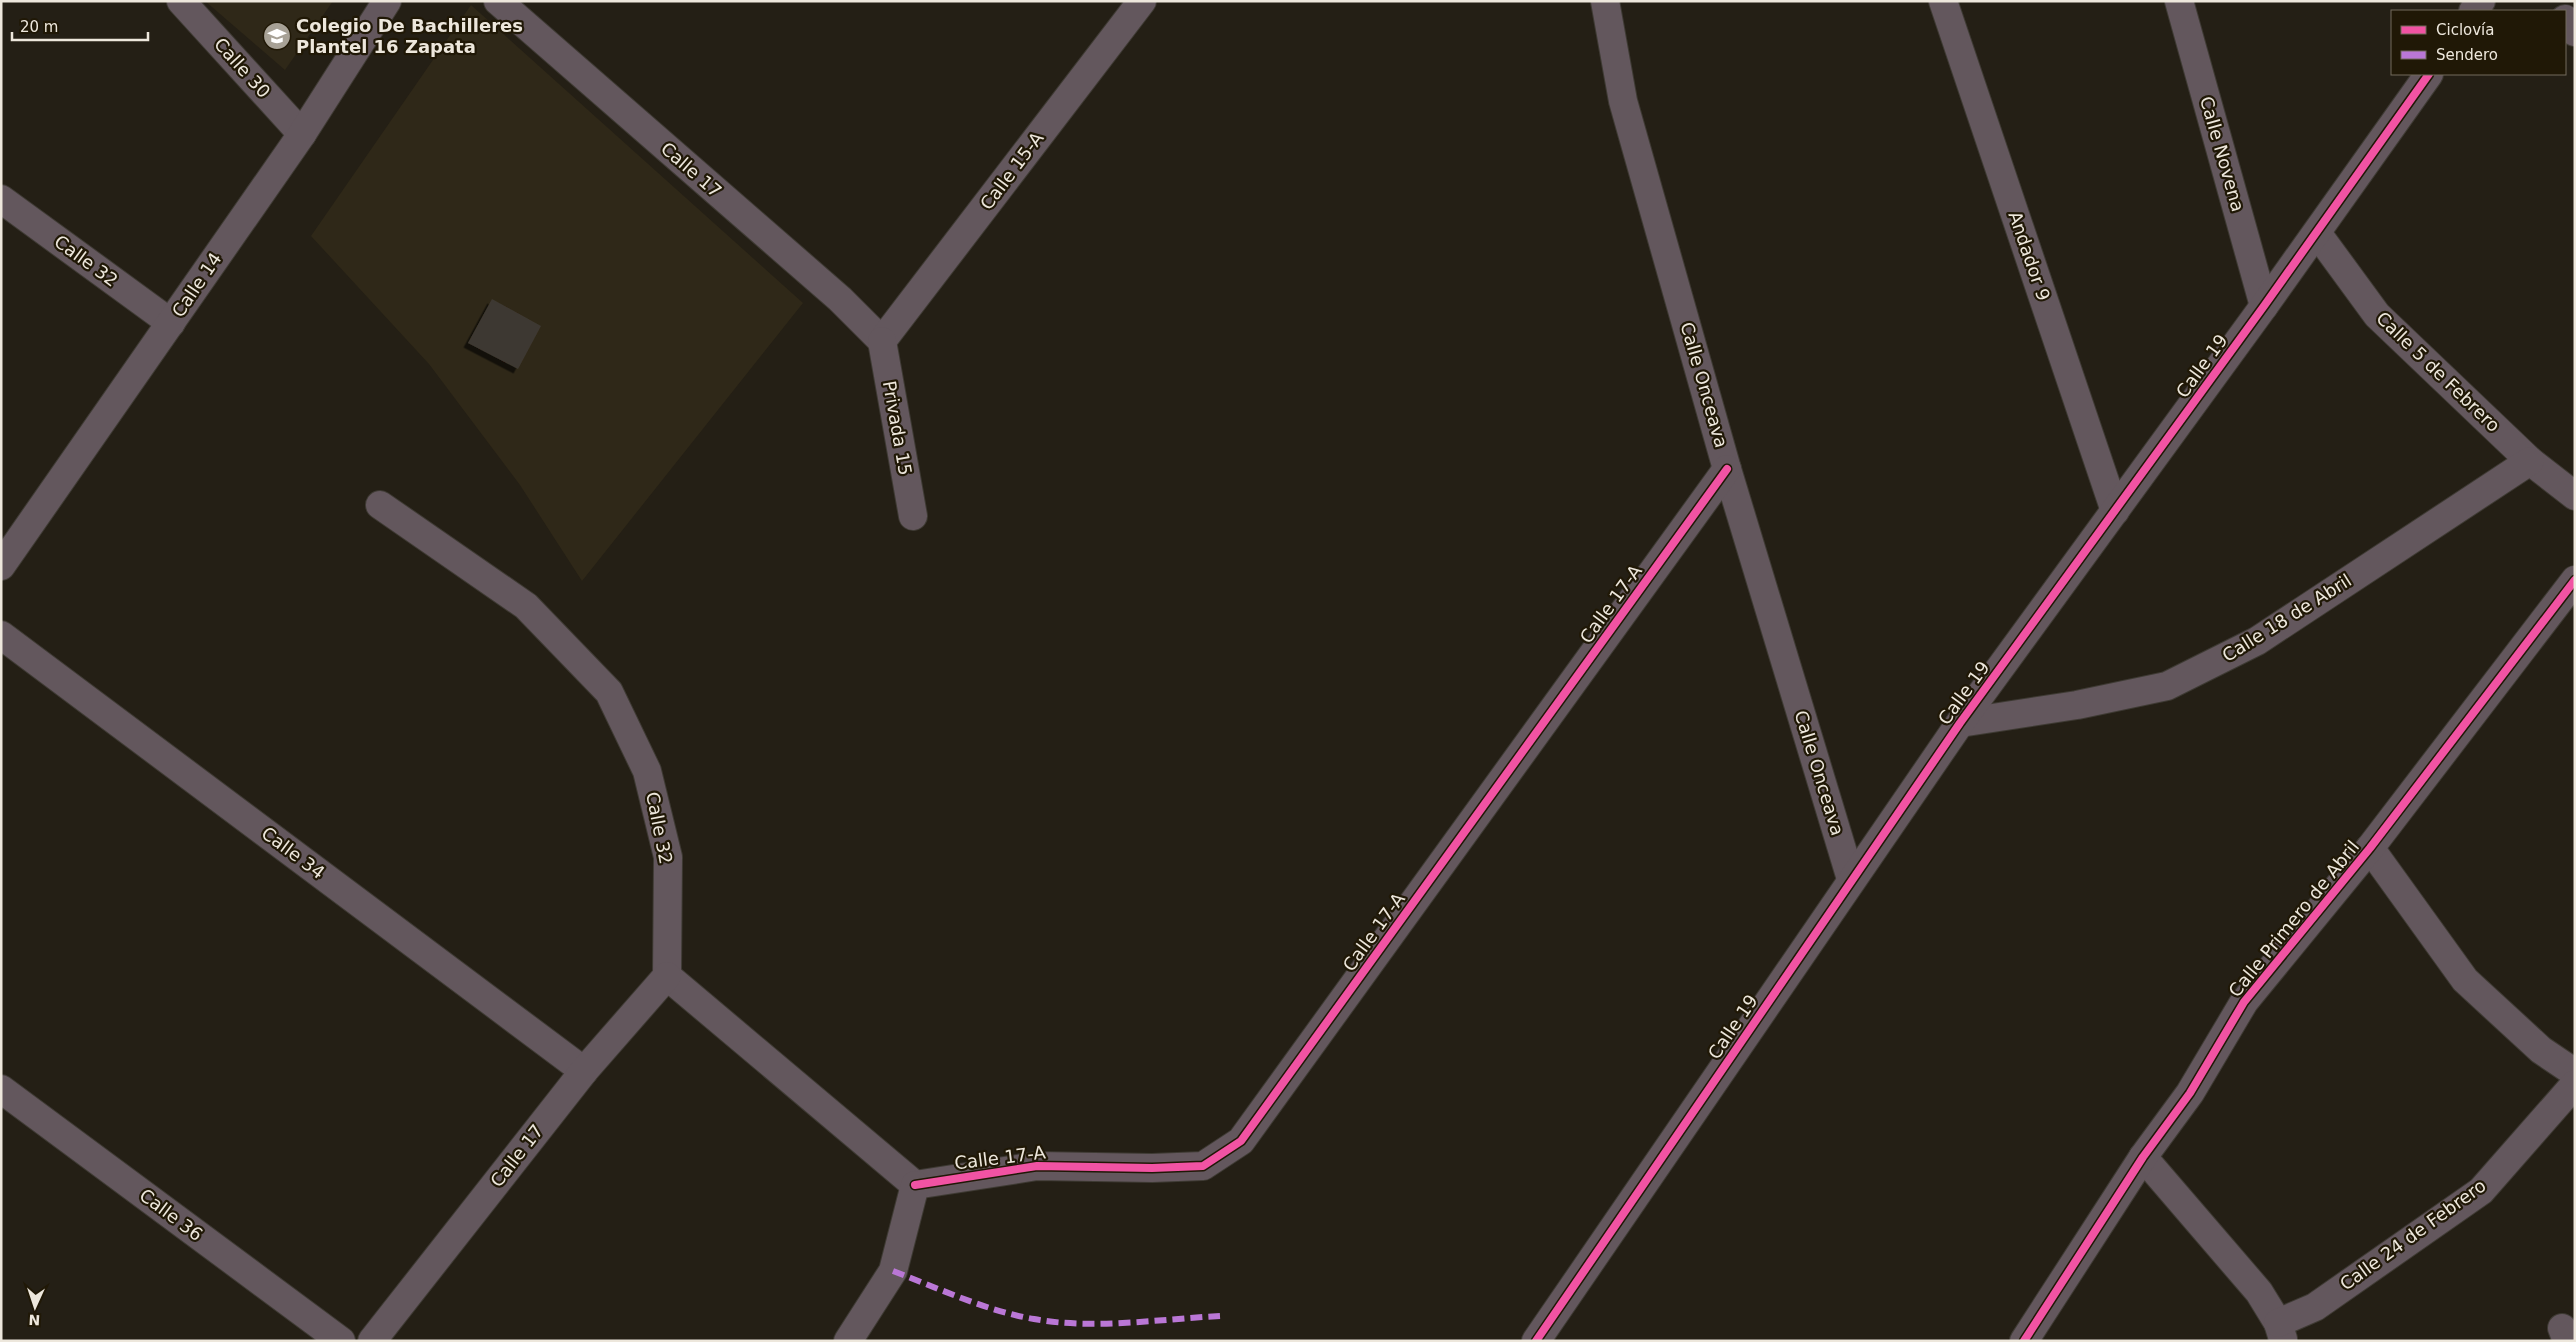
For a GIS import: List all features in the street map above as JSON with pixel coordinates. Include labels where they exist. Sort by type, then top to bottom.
[{"type":"street","name":"Calle 30","points":[[181,1],[302,134]]},
{"type":"street","name":"Calle 14","points":[[1,566],[302,134],[387,1]]},
{"type":"street","name":"Calle 17","points":[[498,1],[840,299],[882,341]]},
{"type":"street","name":"Calle 15-A","points":[[882,341],[1142,1]]},
{"type":"street","name":"Calle Onceava","points":[[1605,1],[1623,101],[1727,469],[1851,879]]},
{"type":"street","name":"Andador 9","points":[[1943,1],[2115,511]]},
{"type":"street","name":"Calle Novena","points":[[2179,1],[2264,306]]},
{"type":"street","points":[[2566,19],[2575,32]]},
{"type":"street","name":"Calle 19","points":[[1536,1341],[1851,879],[1960,723],[2317,233],[2428,75]]},
{"type":"street","name":"Calle 32","points":[[1,199],[171,323]]},
{"type":"street","name":"Calle 5 de Febrero","points":[[2317,233],[2377,315],[2530,461],[2575,496]]},
{"type":"street","name":"Privada 15","points":[[882,341],[913,516]]},
{"type":"street","name":"Calle 18 de Abril","points":[[1960,723],[2077,705],[2167,686],[2257,641],[2530,461]]},
{"type":"street","name":"Calle 17-A","points":[[915,1185],[1037,1166],[1152,1168],[1203,1166],[1241,1141],[1727,469]]},
{"type":"street","name":"Calle 32","points":[[380,505],[526,606],[609,692],[647,771],[668,856],[667,976]]},
{"type":"street","name":"Calle Primero de Abril","points":[[2024,1341],[2143,1157],[2190,1092],[2244,1002],[2370,848],[2575,580]]},
{"type":"street","name":"Calle 34","points":[[1,634],[584,1071]]},
{"type":"street","points":[[2370,848],[2465,980],[2540,1050],[2575,1073]]},
{"type":"street","name":"Calle 17","points":[[372,1341],[584,1071],[667,976]]},
{"type":"street","points":[[667,976],[915,1185],[893,1271],[848,1341]]},
{"type":"street","name":"Calle 24 de Febrero","points":[[2280,1332],[2481,1191],[2575,1084]]},
{"type":"street","name":"Calle 36","points":[[1,1089],[341,1341]]},
{"type":"street","points":[[2143,1157],[2259,1292],[2280,1332]]},
{"type":"shaded area","name":"Colegio De Bachilleres Plantel 16 Zapata","points":[[205,1],[333,1],[285,70]]},
{"type":"shaded area","points":[[471,5],[803,303],[582,581],[520,485],[429,364],[311,236]]},
{"type":"building","points":[[492,299],[541,326],[518,369],[468,343]]},
{"type":"marked path","points":[[893,1271],[998,1311],[1034,1319],[1079,1324],[1103,1324],[1220,1316]]},
{"type":"cycle path","points":[[1536,1341],[1960,723],[2264,306],[2428,75]]},
{"type":"cycle path","points":[[915,1185],[1037,1166],[1152,1168],[1203,1166],[1241,1141],[1727,469]]},
{"type":"cycle path","points":[[2024,1341],[2143,1157],[2190,1093],[2244,1002],[2370,848],[2575,580]]},
{"type":"place","name":"Colegio De Bachilleres Plantel 16 Zapata","points":[[277,36]]}]
